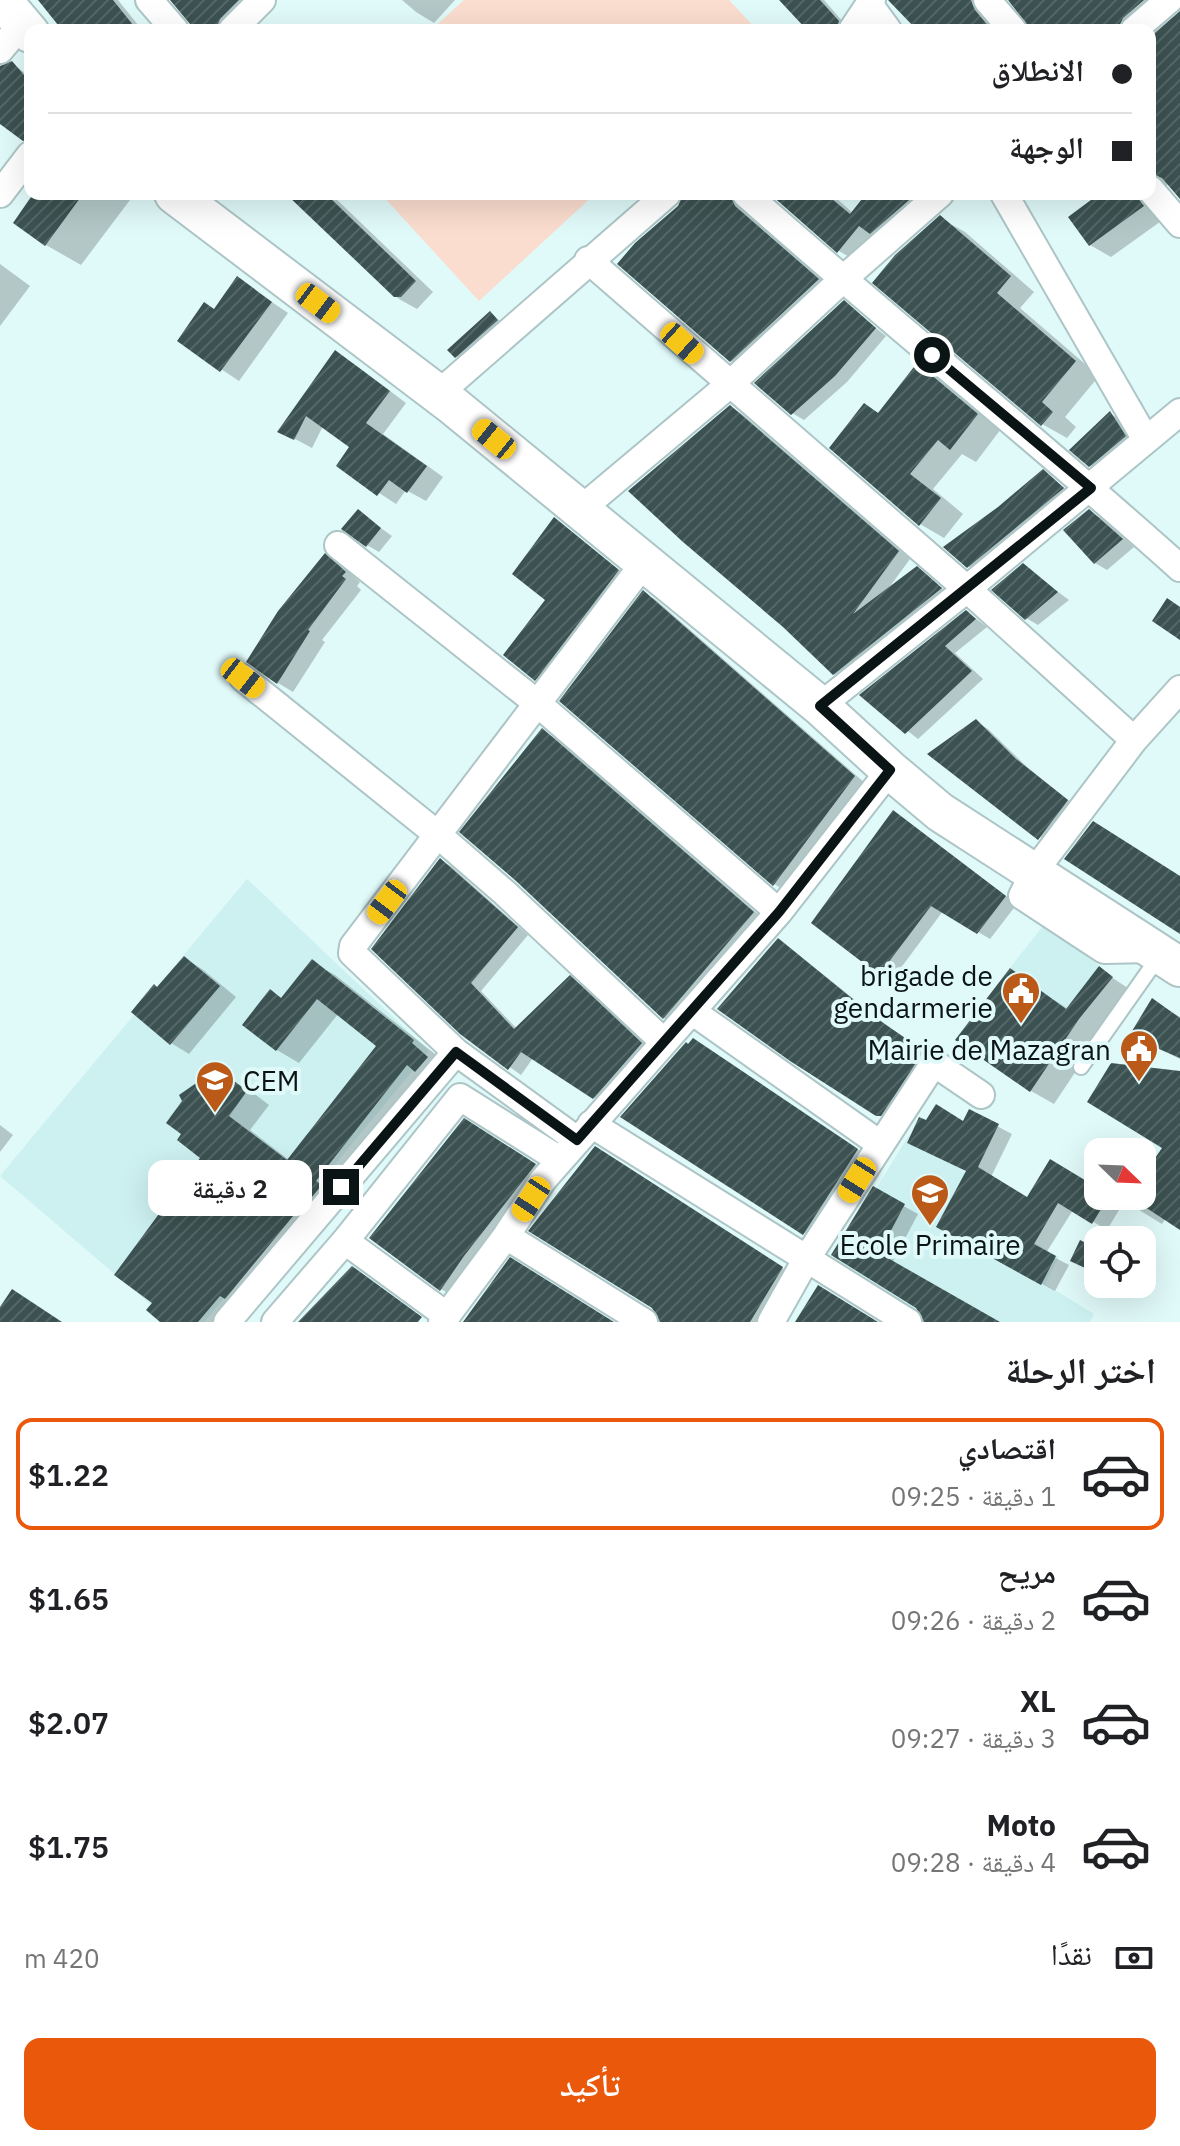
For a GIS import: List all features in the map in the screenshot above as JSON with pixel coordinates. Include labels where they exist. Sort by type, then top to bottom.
[{"type":"main road","points":[[182,200],[438,394],[820,706],[940,812],[1164,957]]},
{"type":"street","points":[[149,0],[170,24]]},
{"type":"street","points":[[238,24],[262,0]]},
{"type":"street","points":[[987,0],[1008,24]]},
{"type":"street","points":[[1141,24],[1169,0]]},
{"type":"street","points":[[855,24],[863,1]]},
{"type":"street","points":[[863,1],[883,24]]},
{"type":"street","points":[[0,194],[24,163]]},
{"type":"street","points":[[1156,196],[1180,224]]},
{"type":"street","points":[[438,394],[660,200]]},
{"type":"street","points":[[753,200],[842,280],[1091,488],[1180,568]]},
{"type":"street","points":[[580,510],[729,385],[933,200]]},
{"type":"street","points":[[1007,200],[1146,440]]},
{"type":"street","points":[[588,260],[967,589],[1134,740]]},
{"type":"street","points":[[820,706],[1091,488],[1180,412]]},
{"type":"street","points":[[338,545],[537,703],[779,912]]},
{"type":"street","points":[[576,1141],[456,1052],[352,953],[353,946],[644,563]]},
{"type":"street","points":[[243,678],[437,834],[505,893],[664,1042]]},
{"type":"street","points":[[1034,872],[1134,740],[1180,689]]},
{"type":"street","points":[[345,1241],[444,1319],[543,1180],[779,912],[890,770]]},
{"type":"street","points":[[693,1012],[880,1144]]},
{"type":"street","points":[[275,1322],[345,1241],[460,1097],[456,1052]]},
{"type":"street","points":[[227,1322],[456,1052]]},
{"type":"street","points":[[771,1322],[807,1258],[934,1063],[981,1095]]},
{"type":"street","points":[[460,1097],[576,1141],[807,1258],[908,1322]]},
{"type":"street","points":[[506,1236],[644,1322]]},
{"type":"lane","points":[[1081,1067],[1164,957]]},
{"type":"shaded area","points":[[464,0],[729,0],[751,24],[438,24]]},
{"type":"shaded area","points":[[386,200],[588,200],[479,301]]},
{"type":"shaded area","name":"CEM","points":[[247,879],[429,1051],[204,1322],[171,1322],[0,1176]]},
{"type":"shaded area","points":[[1043,926],[1048,926],[1099,966],[1066,1009],[1010,968]]},
{"type":"shaded area","name":"Ecole Primaire","points":[[909,1135],[968,1174],[955,1197],[1059,1257],[1045,1284],[1094,1314],[1090,1322],[917,1322],[826,1270]]},
{"type":"building","points":[[38,0],[113,0],[132,24],[57,24]]},
{"type":"building","points":[[170,0],[239,0],[218,24],[190,24]]},
{"type":"building","points":[[779,0],[820,0],[839,21],[838,24],[801,24]]},
{"type":"building","points":[[888,0],[971,0],[987,24],[911,24]]},
{"type":"building","points":[[1008,0],[1144,0],[1123,18],[1120,24],[1026,24]]},
{"type":"building","points":[[1180,11],[1180,199],[1162,178],[1156,176],[1156,32]]},
{"type":"building","points":[[12,61],[24,75],[24,141],[0,124],[0,66]]},
{"type":"building","points":[[29,200],[79,200],[45,246],[13,223]]},
{"type":"building","points":[[292,200],[332,200],[416,281],[401,297],[394,297]]},
{"type":"building","points":[[680,200],[732,200],[735,206],[819,279],[730,362],[617,264],[635,243],[678,206]]},
{"type":"building","points":[[777,200],[833,200],[850,214],[861,200],[909,200],[870,234],[859,226],[837,253]]},
{"type":"building","points":[[1091,200],[1140,200],[1144,206],[1089,246],[1068,217]]},
{"type":"building","points":[[940,215],[1011,276],[997,293],[1076,361],[1042,402],[1053,412],[1041,426],[872,283],[895,255]]},
{"type":"building","points":[[237,276],[272,302],[220,372],[177,341],[204,302],[214,309]]},
{"type":"building","points":[[844,300],[876,328],[835,376],[791,415],[754,383]]},
{"type":"building","points":[[490,311],[498,320],[455,358],[447,350]]},
{"type":"building","points":[[335,350],[390,391],[366,423],[427,466],[407,493],[389,480],[377,496],[336,466],[349,447],[306,416],[294,440],[277,432]]},
{"type":"building","points":[[917,363],[978,414],[950,450],[938,440],[910,474],[941,498],[919,526],[829,448],[864,403],[878,413]]},
{"type":"building","points":[[730,405],[899,551],[853,614],[917,566],[942,588],[833,675],[628,491]]},
{"type":"building","points":[[1110,411],[1126,436],[1089,467],[1069,450]]},
{"type":"building","points":[[1043,469],[1064,488],[967,568],[943,547],[998,507]]},
{"type":"building","points":[[358,509],[381,528],[366,547],[341,529]]},
{"type":"building","points":[[1089,509],[1123,539],[1094,564],[1063,530]]},
{"type":"building","points":[[554,517],[619,570],[535,681],[503,655],[545,600],[512,574]]},
{"type":"building","points":[[325,553],[346,572],[342,576],[346,579],[308,630],[277,684],[246,662],[278,611]]},
{"type":"building","points":[[1023,563],[1058,592],[1025,620],[991,590]]},
{"type":"building","points":[[643,590],[855,776],[773,886],[559,701]]},
{"type":"building","points":[[1167,598],[1180,607],[1180,640],[1152,621]]},
{"type":"building","points":[[966,610],[976,619],[945,646],[972,671],[905,734],[859,695]]},
{"type":"building","points":[[976,719],[1015,758],[1068,800],[1038,840],[927,754]]},
{"type":"building","points":[[542,728],[754,912],[663,1019],[459,832]]},
{"type":"building","points":[[893,810],[1006,896],[977,934],[931,906],[879,975],[811,923]]},
{"type":"building","points":[[1093,821],[1180,876],[1180,934],[1064,859]]},
{"type":"building","points":[[440,858],[518,927],[471,983],[514,1029],[570,975],[642,1043],[593,1099],[521,1052],[508,1070],[460,1034],[371,949]]},
{"type":"building","points":[[778,938],[876,1018],[924,1051],[881,1116],[876,1116],[790,1061],[717,1009]]},
{"type":"building","points":[[184,956],[220,986],[170,1045],[131,1012],[154,984],[157,987]]},
{"type":"building","points":[[312,959],[414,1040],[412,1043],[428,1057],[415,1072],[407,1065],[316,1181],[322,1185],[225,1299],[220,1296],[198,1322],[160,1322],[146,1310],[152,1303],[114,1275],[200,1158],[177,1140],[181,1134],[166,1123],[182,1101],[179,1095],[215,1070],[224,1083],[229,1077],[247,1091],[229,1116],[287,1160],[376,1046],[317,999],[276,1051],[242,1025],[270,989],[281,998]]},
{"type":"building","name":"brigade de gendarmerie","points":[[1099,966],[1113,977],[1079,1019],[1030,1092],[955,1040],[1010,968],[1066,1009]]},
{"type":"building","points":[[1152,998],[1180,1018],[1180,1058],[1129,1036]]},
{"type":"building","points":[[693,1038],[858,1149],[803,1235],[620,1117],[686,1042],[688,1044]]},
{"type":"building","name":"Mairie de Mazagran","points":[[1111,1063],[1180,1071],[1180,1230],[1150,1210],[1156,1210],[1156,1157],[1162,1148],[1156,1144],[1156,1138],[1146,1138],[1087,1102]]},
{"type":"building","points":[[936,1104],[963,1121],[969,1109],[999,1124],[978,1167],[1027,1197],[1050,1159],[1084,1180],[1084,1210],[1100,1210],[1092,1224],[1058,1203],[1034,1244],[1056,1256],[1041,1285],[936,1227],[966,1171],[907,1143],[919,1117],[926,1120]]},
{"type":"building","points":[[464,1118],[536,1164],[440,1291],[369,1238]]},
{"type":"building","points":[[595,1146],[783,1267],[750,1322],[660,1322],[652,1308],[528,1231]]},
{"type":"building","points":[[873,1186],[905,1204],[879,1253],[1000,1322],[924,1322],[916,1308],[831,1255]]},
{"type":"building","points":[[1080,1240],[1084,1242],[1084,1268],[1070,1261]]},
{"type":"building","points":[[510,1257],[614,1322],[463,1322]]},
{"type":"building","points":[[352,1266],[422,1317],[418,1322],[298,1322]]},
{"type":"building","points":[[818,1285],[878,1322],[795,1322]]},
{"type":"building","points":[[12,1289],[62,1322],[0,1322],[0,1307]]},
{"type":"place","name":"brigade de gendarmerie","points":[[1021,1025]]},
{"type":"place","name":"Mairie de Mazagran","points":[[1139,1083]]},
{"type":"place","name":"CEM","points":[[215,1114]]},
{"type":"place","name":"Ecole Primaire","points":[[930,1227]]},
{"type":"route","points":[[341,1187],[456,1052],[577,1140],[779,912],[890,770],[820,706],[1091,488],[932,355]]}]
